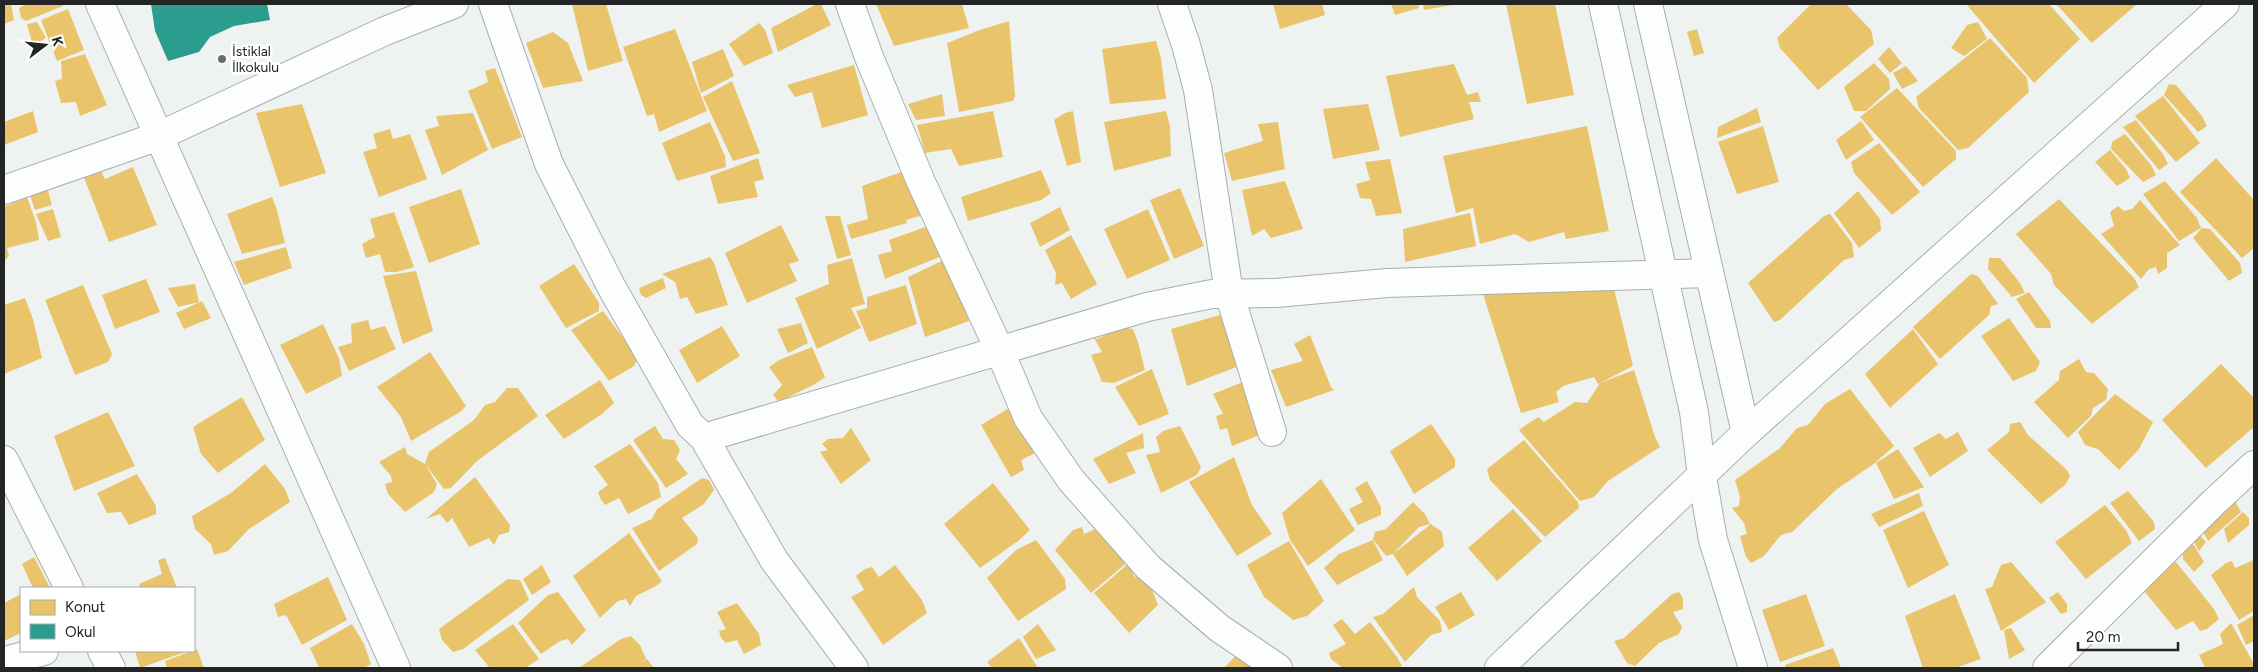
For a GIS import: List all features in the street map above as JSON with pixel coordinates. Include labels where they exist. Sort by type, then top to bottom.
[{"type":"street","points":[[100,4],[396,668]]},
{"type":"street","points":[[4,190],[159,136],[385,31],[454,4]]},
{"type":"street","points":[[493,4],[549,164],[612,288],[690,425],[704,438],[774,560],[854,668]]},
{"type":"street","points":[[850,4],[868,57],[920,182],[999,349],[1028,418],[1071,480],[1148,567],[1219,628],[1278,668]]},
{"type":"street","points":[[1172,4],[1186,45],[1198,90],[1229,294],[1272,432]]},
{"type":"street","points":[[1602,4],[1694,412],[1713,540],[1753,668]]},
{"type":"street","points":[[1648,4],[1746,434]]},
{"type":"street","points":[[1499,668],[1746,434],[2221,5]]},
{"type":"street","points":[[704,438],[999,349],[1147,307],[1212,294],[1276,293],[1387,283],[1709,273]]},
{"type":"street","points":[[4,460],[68,587]]},
{"type":"street","points":[[2047,668],[2213,503],[2254,465]]},
{"type":"street","points":[[4,660],[40,652]]},
{"type":"street","points":[[103,652],[111,668]]},
{"type":"building: Konut","points":[[4,4],[11,4],[14,20],[4,24]]},
{"type":"building: Konut","points":[[26,4],[62,4],[63,6],[26,21],[21,18],[19,8]]},
{"type":"building: Konut","points":[[572,4],[606,4],[623,61],[588,71]]},
{"type":"building: Konut","points":[[817,4],[821,4],[831,25],[778,52],[771,28]]},
{"type":"building: Konut","points":[[876,4],[962,4],[969,28],[894,46]]},
{"type":"building: Konut","points":[[1273,4],[1322,4],[1325,15],[1280,29]]},
{"type":"building: Konut","points":[[1391,4],[1418,4],[1419,8],[1395,15]]},
{"type":"building: Konut","points":[[1423,4],[1452,4],[1452,5],[1424,10]]},
{"type":"building: Konut","points":[[1506,4],[1555,4],[1574,95],[1527,104]]},
{"type":"building: Konut","points":[[1811,4],[1846,4],[1871,30],[1874,44],[1818,90],[1780,48],[1777,38]]},
{"type":"building: Konut","points":[[1966,4],[2049,4],[2080,39],[2034,83]]},
{"type":"building: Konut","points":[[2056,4],[2137,4],[2092,43]]},
{"type":"building: Konut","points":[[68,9],[84,50],[57,61],[41,20]]},
{"type":"building: Konut","points":[[1009,21],[1015,96],[1013,101],[959,112],[947,43]]},
{"type":"building: Konut","points":[[37,22],[46,38],[33,46],[27,24]]},
{"type":"building: Konut","points":[[1978,22],[1987,39],[1964,56],[1951,48],[1967,25]]},
{"type":"building: Konut","points":[[759,23],[765,30],[773,53],[744,66],[729,44]]},
{"type":"building: Konut","points":[[675,29],[707,111],[659,132],[654,114],[647,116],[623,47]]},
{"type":"building: Konut","points":[[1697,29],[1704,53],[1694,56],[1687,32]]},
{"type":"building: Konut","points":[[553,32],[568,43],[583,81],[543,88],[526,43]]},
{"type":"building: Konut","points":[[1990,38],[2027,78],[2029,92],[1968,148],[1958,150],[1919,108],[1916,97]]},
{"type":"building: Konut","points":[[1156,41],[1161,58],[1166,99],[1110,104],[1102,49]]},
{"type":"building: Konut","points":[[1889,47],[1902,63],[1890,73],[1878,59]]},
{"type":"building: Konut","points":[[723,49],[734,76],[701,93],[692,62]]},
{"type":"building: Konut","points":[[85,54],[107,105],[80,116],[76,102],[61,103],[55,81],[62,79],[61,61]]},
{"type":"building: Konut","points":[[1874,63],[1889,79],[1890,89],[1866,111],[1854,111],[1844,87]]},
{"type":"building: Konut","points":[[1454,64],[1467,95],[1478,92],[1481,102],[1469,102],[1474,119],[1400,137],[1386,76]]},
{"type":"building: Konut","points":[[854,65],[868,115],[822,128],[812,92],[795,97],[787,85]]},
{"type":"building: Konut","points":[[1906,66],[1918,81],[1902,89],[1893,73]]},
{"type":"building: Konut","points":[[495,68],[522,137],[492,149],[468,91],[488,82],[485,71]]},
{"type":"building: Konut","points":[[732,81],[760,153],[733,161],[703,97]]},
{"type":"building: Konut","points":[[2169,84],[2176,85],[2202,116],[2207,126],[2198,132],[2164,95]]},
{"type":"building: Konut","points":[[1897,88],[1956,151],[1956,159],[1923,187],[1860,117]]},
{"type":"building: Konut","points":[[942,94],[945,116],[916,120],[908,104]]},
{"type":"building: Konut","points":[[2163,96],[2200,143],[2176,162],[2135,116]]},
{"type":"building: Konut","points":[[302,104],[326,173],[280,187],[256,113]]},
{"type":"building: Konut","points":[[1368,104],[1380,150],[1333,159],[1323,109]]},
{"type":"building: Konut","points":[[1757,108],[1761,122],[1717,138],[1718,127]]},
{"type":"building: Konut","points":[[33,111],[38,132],[4,145],[4,122]]},
{"type":"building: Konut","points":[[993,111],[1003,157],[959,166],[951,149],[925,153],[917,125]]},
{"type":"building: Konut","points":[[1073,111],[1081,162],[1067,166],[1054,120],[1065,113]]},
{"type":"building: Konut","points":[[1166,111],[1170,126],[1171,156],[1114,171],[1104,122]]},
{"type":"building: Konut","points":[[473,113],[488,150],[442,175],[425,130],[439,126],[436,116]]},
{"type":"building: Konut","points":[[2136,120],[2163,154],[2168,164],[2159,170],[2123,127]]},
{"type":"building: Konut","points":[[1861,121],[1874,140],[1846,160],[1836,140]]},
{"type":"building: Konut","points":[[710,122],[725,156],[726,167],[677,181],[662,143]]},
{"type":"building: Konut","points":[[1278,122],[1285,169],[1232,181],[1224,153],[1263,141],[1258,124]]},
{"type":"building: Konut","points":[[1587,126],[1609,231],[1566,239],[1564,232],[1529,242],[1515,234],[1480,244],[1473,208],[1456,213],[1443,156]]},
{"type":"building: Konut","points":[[1763,126],[1779,182],[1737,194],[1718,142]]},
{"type":"building: Konut","points":[[390,129],[393,139],[410,134],[427,179],[379,197],[363,152],[377,148],[373,134]]},
{"type":"building: Konut","points":[[2125,134],[2151,165],[2156,175],[2143,182],[2111,149],[2112,142]]},
{"type":"building: Konut","points":[[1879,143],[1920,192],[1892,215],[1854,173],[1851,162]]},
{"type":"building: Konut","points":[[2110,150],[2126,169],[2130,178],[2117,186],[2095,162]]},
{"type":"building: Konut","points":[[758,158],[764,179],[754,182],[758,197],[718,204],[710,176]]},
{"type":"building: Konut","points":[[2216,158],[2254,200],[2254,248],[2242,258],[2180,192]]},
{"type":"building: Konut","points":[[1390,159],[1402,213],[1376,216],[1371,199],[1360,198],[1356,184],[1370,180],[1365,162]]},
{"type":"building: Konut","points":[[98,165],[105,179],[133,167],[157,225],[109,242],[81,170]]},
{"type":"building: Konut","points":[[907,170],[927,214],[906,220],[907,223],[851,239],[847,225],[868,219],[862,186]]},
{"type":"building: Konut","points":[[1041,170],[1051,193],[1041,200],[968,221],[961,197]]},
{"type":"building: Konut","points":[[1285,181],[1303,229],[1271,238],[1264,229],[1252,236],[1242,190]]},
{"type":"building: Konut","points":[[2165,181],[2197,218],[2201,228],[2179,241],[2143,194]]},
{"type":"building: Konut","points":[[46,184],[52,205],[35,210],[28,189]]},
{"type":"building: Konut","points":[[1180,188],[1204,246],[1174,259],[1150,200]]},
{"type":"building: Konut","points":[[461,189],[480,244],[429,263],[409,207]]},
{"type":"building: Konut","points":[[1858,191],[1880,219],[1881,230],[1859,248],[1834,213]]},
{"type":"building: Konut","points":[[27,197],[36,222],[39,240],[7,248],[9,256],[4,261],[4,207]]},
{"type":"building: Konut","points":[[272,197],[285,243],[242,254],[227,214]]},
{"type":"building: Konut","points":[[2059,199],[2134,278],[2139,287],[2092,324],[2054,285],[2051,274],[2016,234]]},
{"type":"building: Konut","points":[[2140,200],[2180,245],[2167,253],[2167,268],[2158,274],[2156,267],[2149,269],[2141,279],[2101,234],[2114,226],[2110,212],[2118,206],[2124,211],[2132,209]]},
{"type":"building: Konut","points":[[1060,207],[1070,230],[1040,247],[1030,223]]},
{"type":"building: Konut","points":[[53,209],[61,237],[48,241],[36,214]]},
{"type":"building: Konut","points":[[1148,209],[1170,260],[1127,279],[1104,229]]},
{"type":"building: Konut","points":[[394,212],[414,267],[397,272],[385,272],[380,254],[366,258],[362,244],[375,237],[370,219]]},
{"type":"building: Konut","points":[[1470,213],[1476,246],[1405,262],[1403,229]]},
{"type":"building: Konut","points":[[1830,214],[1852,243],[1854,257],[1844,260],[1780,320],[1774,322],[1748,283],[1824,216]]},
{"type":"building: Konut","points":[[825,216],[840,216],[851,255],[837,259]]},
{"type":"building: Konut","points":[[934,224],[947,254],[885,279],[878,255],[892,251],[889,240]]},
{"type":"building: Konut","points":[[781,225],[799,261],[789,264],[797,281],[747,303],[725,253]]},
{"type":"building: Konut","points":[[2202,228],[2210,229],[2240,263],[2242,273],[2229,281],[2193,238]]},
{"type":"building: Konut","points":[[1071,235],[1097,284],[1071,299],[1062,283],[1055,285],[1056,273],[1045,250]]},
{"type":"building: Konut","points":[[286,247],[292,268],[244,285],[234,262]]},
{"type":"building: Konut","points":[[710,257],[714,263],[728,305],[696,314],[687,297],[680,299],[675,282],[662,274]]},
{"type":"building: Konut","points":[[852,258],[865,304],[851,308],[861,328],[817,349],[795,298],[829,284],[827,265]]},
{"type":"building: Konut","points":[[948,258],[969,321],[925,337],[908,277]]},
{"type":"building: Konut","points":[[1989,258],[2000,258],[2020,283],[2025,293],[2012,297],[1988,269]]},
{"type":"building: Konut","points":[[574,264],[599,303],[599,311],[566,328],[539,286]]},
{"type":"building: Konut","points":[[416,271],[433,331],[403,344],[383,276]]},
{"type":"building: Konut","points":[[1971,274],[1978,276],[1998,304],[1991,306],[1989,315],[1940,359],[1913,327]]},
{"type":"building: Konut","points":[[663,278],[666,288],[646,298],[641,295],[639,288]]},
{"type":"building: Konut","points":[[146,279],[160,312],[115,329],[102,295]]},
{"type":"building: Konut","points":[[1612,281],[1633,366],[1598,384],[1594,377],[1563,386],[1556,392],[1559,402],[1521,413],[1483,294]]},
{"type":"building: Konut","points":[[195,284],[199,302],[178,307],[168,288]]},
{"type":"building: Konut","points":[[83,285],[112,354],[108,362],[75,375],[45,300]]},
{"type":"building: Konut","points":[[906,285],[917,324],[869,342],[856,311],[867,308],[867,297]]},
{"type":"building: Konut","points":[[2029,292],[2050,321],[2051,328],[2036,328],[2016,299]]},
{"type":"building: Konut","points":[[25,298],[33,319],[42,358],[4,374],[4,305]]},
{"type":"building: Konut","points":[[202,301],[211,318],[184,329],[176,313]]},
{"type":"building: Konut","points":[[603,311],[638,358],[634,366],[609,381],[571,330]]},
{"type":"building: Konut","points":[[1220,315],[1239,366],[1187,386],[1171,329]]},
{"type":"building: Konut","points":[[2009,318],[2040,362],[2036,371],[2013,381],[1981,336]]},
{"type":"building: Konut","points":[[368,320],[371,330],[385,326],[396,349],[349,371],[338,347],[352,343],[351,324]]},
{"type":"building: Konut","points":[[801,323],[808,343],[788,353],[777,329]]},
{"type":"building: Konut","points":[[323,324],[339,358],[342,376],[306,394],[280,345]]},
{"type":"building: Konut","points":[[722,326],[740,356],[697,383],[679,350]]},
{"type":"building: Konut","points":[[1123,327],[1133,329],[1145,370],[1114,383],[1102,382],[1091,355],[1102,352],[1093,336],[1097,339]]},
{"type":"building: Konut","points":[[1913,329],[1938,364],[1890,408],[1865,374]]},
{"type":"building: Konut","points":[[1310,335],[1331,387],[1334,390],[1286,407],[1271,370],[1303,361],[1294,344]]},
{"type":"building: Konut","points":[[812,347],[825,377],[779,402],[773,395],[782,385],[769,367],[779,360]]},
{"type":"building: Konut","points":[[430,352],[466,406],[460,412],[411,441],[401,417],[377,387]]},
{"type":"building: Konut","points":[[2079,359],[2086,372],[2094,373],[2108,389],[2106,400],[2093,408],[2091,416],[2068,438],[2034,402],[2059,380],[2060,371]]},
{"type":"building: Konut","points":[[2221,364],[2254,398],[2254,427],[2206,468],[2162,420]]},
{"type":"building: Konut","points":[[1152,369],[1169,414],[1139,426],[1115,387]]},
{"type":"building: Konut","points":[[1634,370],[1655,437],[1660,447],[1608,481],[1594,497],[1580,501],[1519,430],[1538,417],[1544,422],[1575,402],[1587,403],[1600,383]]},
{"type":"building: Konut","points":[[600,380],[614,403],[602,414],[564,439],[545,415]]},
{"type":"building: Konut","points":[[1243,382],[1262,434],[1232,446],[1227,428],[1220,430],[1216,416],[1223,414],[1213,394]]},
{"type":"building: Konut","points":[[507,388],[518,388],[538,416],[477,461],[451,488],[444,489],[425,464],[429,452],[474,420],[485,405],[495,402]]},
{"type":"building: Konut","points":[[1850,389],[1894,446],[1875,463],[1837,489],[1792,532],[1781,535],[1764,556],[1751,563],[1746,557],[1740,536],[1747,534],[1744,523],[1732,508],[1739,506],[1740,497],[1735,480],[1780,448],[1797,428],[1808,425],[1825,404]]},
{"type":"building: Konut","points":[[2115,394],[2153,422],[2139,449],[2119,470],[2098,449],[2085,445],[2078,432]]},
{"type":"building: Konut","points":[[242,397],[265,440],[218,473],[201,454],[193,427]]},
{"type":"building: Konut","points":[[1016,404],[1044,449],[1021,460],[1024,470],[1011,477],[981,425]]},
{"type":"building: Konut","points":[[108,412],[135,466],[74,491],[54,436]]},
{"type":"building: Konut","points":[[2020,422],[2028,435],[2067,470],[2070,476],[2065,485],[2041,504],[1987,450],[2009,432],[2010,424]]},
{"type":"building: Konut","points":[[1431,424],[1455,459],[1455,467],[1414,494],[1390,451]]},
{"type":"building: Konut","points":[[655,426],[663,439],[674,440],[680,450],[676,459],[688,474],[666,488],[633,440]]},
{"type":"building: Konut","points":[[1180,426],[1201,467],[1197,475],[1161,493],[1146,455],[1160,452],[1156,437],[1163,431]]},
{"type":"building: Konut","points":[[851,428],[871,460],[841,484],[820,452],[828,450],[822,444],[828,439],[843,438]]},
{"type":"building: Konut","points":[[1958,432],[1968,451],[1930,477],[1913,448],[1939,433],[1946,439]]},
{"type":"building: Konut","points":[[1143,433],[1144,448],[1126,453],[1136,473],[1109,484],[1093,459]]},
{"type":"building: Konut","points":[[1524,440],[1578,502],[1579,508],[1545,537],[1490,480],[1487,469]]},
{"type":"building: Konut","points":[[630,444],[658,483],[661,497],[628,514],[619,498],[605,505],[600,498],[598,492],[608,485],[594,466]]},
{"type":"building: Konut","points":[[405,447],[407,454],[425,464],[437,484],[434,492],[405,512],[388,494],[385,484],[392,482],[391,476],[379,462]]},
{"type":"building: Konut","points":[[1898,449],[1924,487],[1894,499],[1876,463]]},
{"type":"building: Konut","points":[[1234,457],[1252,505],[1272,534],[1237,556],[1189,482]]},
{"type":"building: Konut","points":[[265,464],[285,489],[290,502],[249,529],[228,551],[214,555],[211,544],[195,529],[192,516],[231,493]]},
{"type":"building: Konut","points":[[137,474],[156,506],[156,514],[129,525],[121,512],[107,513],[97,493]]},
{"type":"building: Konut","points":[[475,477],[510,525],[509,532],[499,535],[494,545],[489,538],[469,547],[452,518],[447,523],[440,514],[426,519]]},
{"type":"building: Konut","points":[[702,478],[709,480],[714,490],[704,504],[682,518],[698,538],[697,544],[659,571],[632,528],[652,519],[657,509]]},
{"type":"building: Konut","points":[[1321,479],[1355,530],[1308,566],[1290,540],[1282,513]]},
{"type":"building: Konut","points":[[1367,481],[1381,507],[1381,515],[1358,525],[1349,509],[1363,502],[1355,488]]},
{"type":"building: Konut","points":[[993,483],[1030,530],[980,568],[944,524]]},
{"type":"building: Konut","points":[[2128,491],[2154,522],[2155,529],[2139,541],[2110,503]]},
{"type":"building: Konut","points":[[1919,493],[1923,506],[1879,527],[1871,514]]},
{"type":"building: Konut","points":[[2234,499],[2241,512],[2208,541],[2201,528]]},
{"type":"building: Konut","points":[[1413,502],[1425,514],[1430,524],[1419,527],[1393,554],[1386,556],[1373,539],[1375,532],[1386,529]]},
{"type":"building: Konut","points":[[2105,505],[2126,530],[2132,543],[2086,579],[2055,542]]},
{"type":"building: Konut","points":[[1513,509],[1542,541],[1497,581],[1468,548]]},
{"type":"building: Konut","points":[[1924,511],[1949,565],[1908,588],[1883,530]]},
{"type":"building: Konut","points":[[2243,512],[2249,518],[2249,525],[2228,543],[2224,529]]},
{"type":"building: Konut","points":[[1431,524],[1442,532],[1444,546],[1407,576],[1393,554]]},
{"type":"building: Konut","points":[[1105,525],[1129,556],[1124,565],[1091,593],[1055,550],[1073,530],[1082,527],[1084,534]]},
{"type":"building: Konut","points":[[629,533],[662,581],[636,596],[630,606],[626,599],[618,601],[600,618],[573,576]]},
{"type":"building: Konut","points":[[2198,533],[2206,542],[2199,551],[2192,538]]},
{"type":"building: Konut","points":[[1036,540],[1065,579],[1066,589],[1018,621],[987,578],[1016,550]]},
{"type":"building: Konut","points":[[1373,540],[1383,560],[1337,585],[1324,568],[1339,554]]},
{"type":"building: Konut","points":[[1289,541],[1324,601],[1307,616],[1293,620],[1264,597],[1247,565]]},
{"type":"building: Konut","points":[[2182,545],[2194,545],[2204,562],[2194,572],[2183,559]]},
{"type":"building: Konut","points":[[34,557],[49,587],[33,587],[22,564]]},
{"type":"building: Konut","points":[[165,558],[177,587],[140,587],[139,584],[162,574],[158,560]]},
{"type":"building: Konut","points":[[2254,560],[2254,611],[2239,620],[2211,575],[2226,563],[2232,561],[2235,568]]},
{"type":"building: Konut","points":[[2011,562],[2046,602],[2001,631],[1985,589],[1992,587],[2001,565]]},
{"type":"building: Konut","points":[[2176,562],[2214,609],[2219,619],[2207,629],[2200,631],[2193,621],[2176,630],[2141,587],[2162,566]]},
{"type":"building: Konut","points":[[1128,564],[1135,577],[1146,574],[1158,605],[1129,633],[1094,593]]},
{"type":"building: Konut","points":[[542,565],[551,582],[532,595],[523,579]]},
{"type":"building: Konut","points":[[895,565],[922,600],[927,613],[883,645],[851,597],[864,590],[856,576],[865,569],[872,567],[879,577]]},
{"type":"building: Konut","points":[[328,577],[347,620],[302,645],[286,615],[278,617],[274,604]]},
{"type":"building: Konut","points":[[508,579],[520,580],[529,600],[463,649],[453,652],[442,640],[439,629]]},
{"type":"building: Konut","points":[[1414,587],[1417,597],[1440,621],[1442,632],[1431,635],[1405,662],[1373,617],[1383,614]]},
{"type":"building: Konut","points":[[558,592],[586,630],[572,645],[568,639],[560,641],[541,654],[518,623],[548,595]]},
{"type":"building: Konut","points":[[1461,592],[1475,615],[1449,630],[1435,607]]},
{"type":"building: Konut","points":[[1679,592],[1683,598],[1683,609],[1673,612],[1682,627],[1679,634],[1659,643],[1635,666],[1627,663],[1614,641],[1624,638],[1672,594]]},
{"type":"building: Konut","points":[[2058,592],[2067,604],[2067,612],[2061,614],[2049,598]]},
{"type":"building: Konut","points":[[1806,594],[1825,646],[1780,662],[1762,610]]},
{"type":"building: Konut","points":[[1955,594],[1981,659],[1955,668],[1923,668],[1905,616]]},
{"type":"building: Konut","points":[[20,595],[20,633],[4,641],[4,603]]},
{"type":"building: Konut","points":[[737,603],[759,634],[761,645],[744,654],[737,640],[726,643],[721,638],[719,631],[726,629],[717,612]]},
{"type":"building: Konut","points":[[2254,615],[2254,641],[2246,645],[2237,625]]},
{"type":"building: Konut","points":[[1342,619],[1355,634],[1370,622],[1402,666],[1399,668],[1343,668],[1331,659],[1329,653],[1346,644],[1333,625]]},
{"type":"building: Konut","points":[[2231,623],[2254,664],[2254,668],[2205,668],[2199,655],[2223,644],[2220,634]]},
{"type":"building: Konut","points":[[352,624],[364,644],[371,664],[364,668],[319,668],[310,648]]},
{"type":"building: Konut","points":[[513,624],[539,659],[525,668],[490,668],[475,650]]},
{"type":"building: Konut","points":[[1038,624],[1056,650],[1036,659],[1023,637]]},
{"type":"building: Konut","points":[[2011,628],[2025,650],[2009,659],[2004,630]]},
{"type":"building: Konut","points":[[631,636],[640,645],[646,659],[641,663],[647,659],[654,668],[579,668],[621,639]]},
{"type":"building: Konut","points":[[1019,638],[1038,668],[992,668],[987,662]]},
{"type":"building: Konut","points":[[1244,647],[1266,668],[1224,668]]},
{"type":"building: Konut","points":[[1833,648],[1841,668],[1786,668],[1785,665]]},
{"type":"building: Konut","points":[[197,649],[204,668],[167,668],[165,661],[189,652],[195,652]]},
{"type":"building: Konut","points":[[135,652],[185,652],[140,668]]},
{"type":"building: Okul","points":[[151,4],[267,4],[270,20],[234,26],[210,37],[199,52],[168,61],[155,31]]},
{"type":"place","name":"İstiklal İlkokulu","points":[[222,59]]}]
